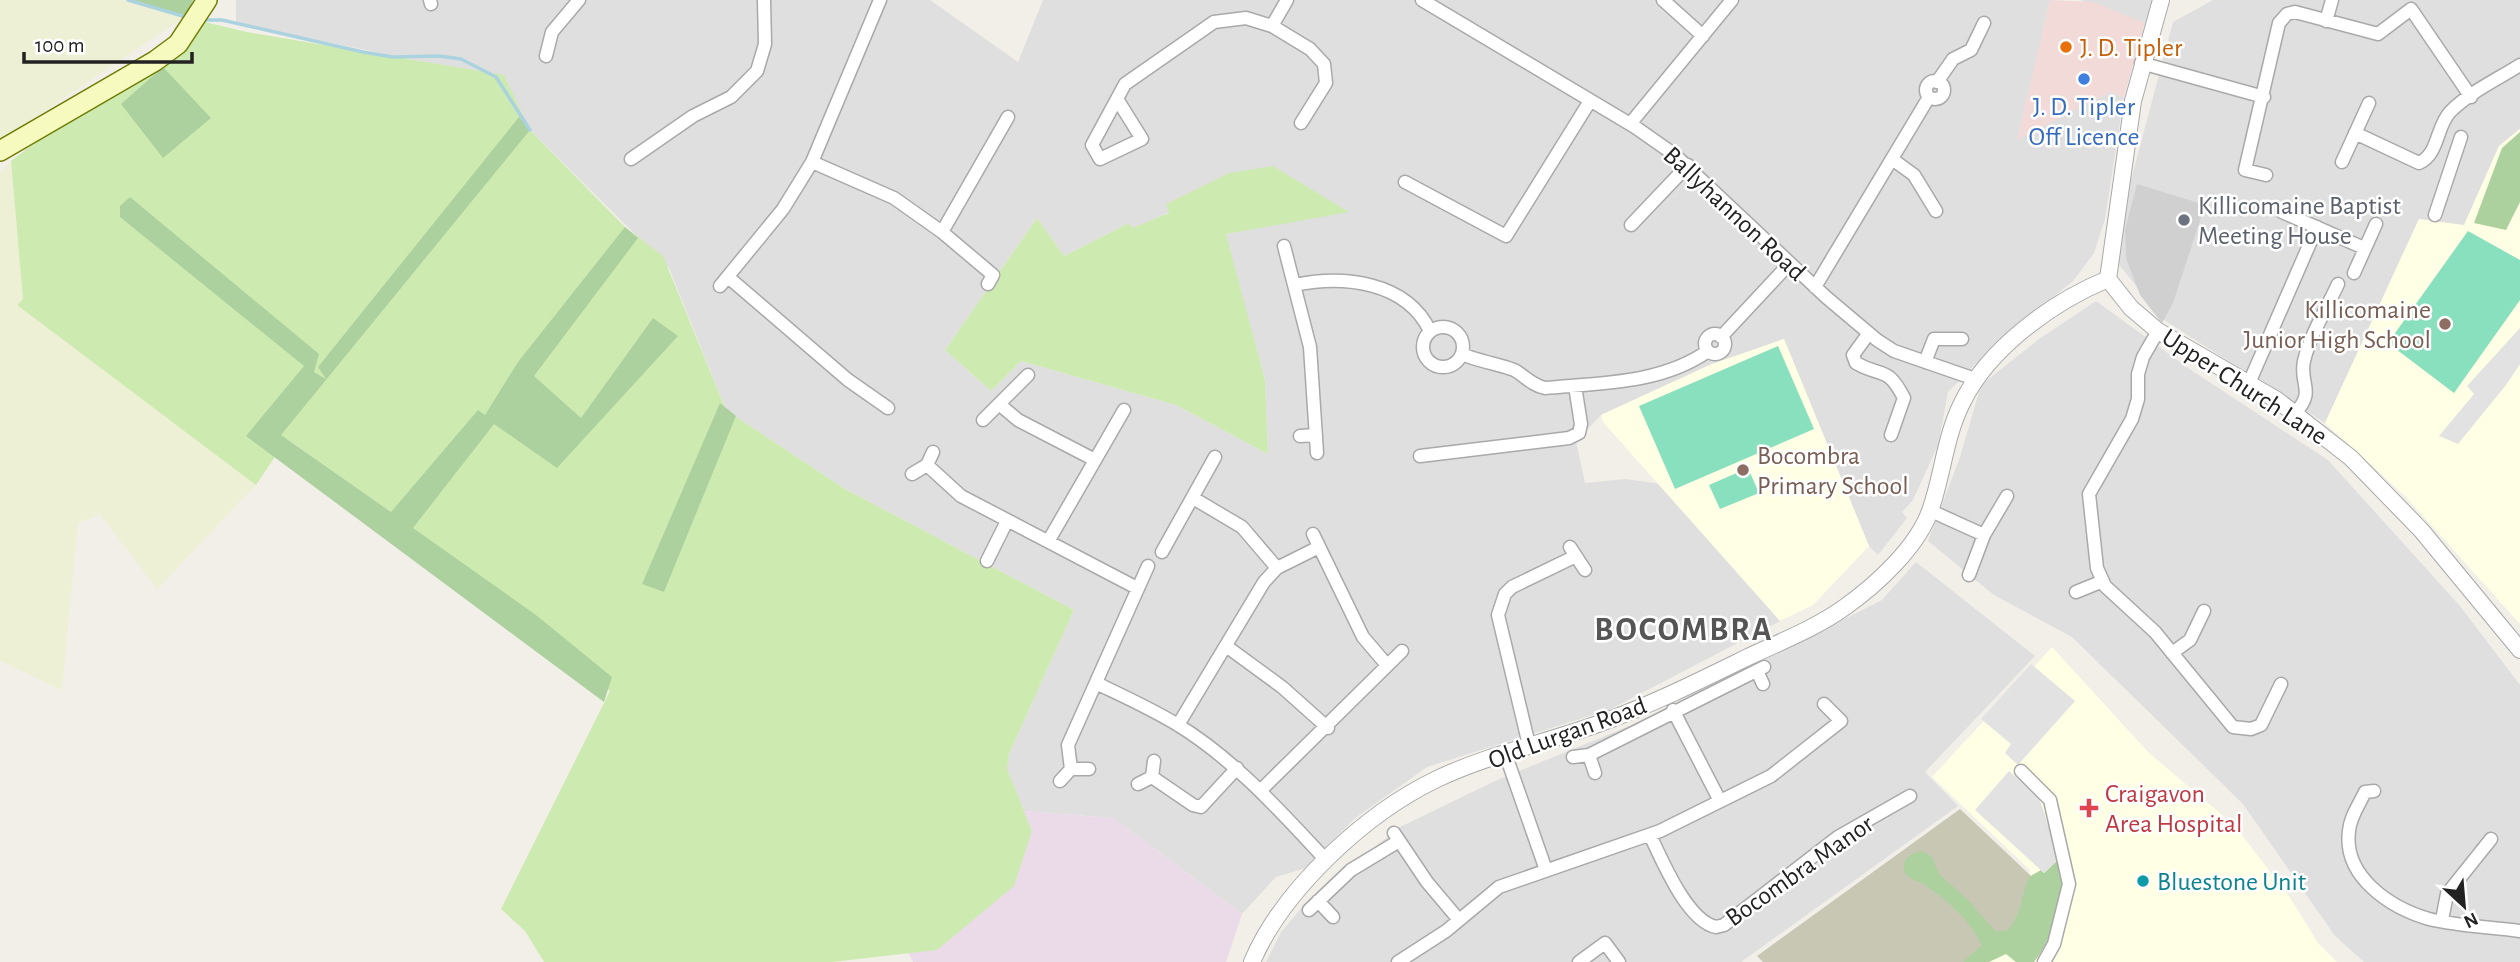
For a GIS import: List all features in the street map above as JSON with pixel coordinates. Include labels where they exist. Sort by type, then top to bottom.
[{"type":"main road","points":[[0,151],[155,61],[178,44],[207,0]]},
{"type":"street","points":[[546,56],[552,32],[579,0]]},
{"type":"street","points":[[631,159],[693,116],[731,97],[757,71],[765,44],[764,0]]},
{"type":"street","points":[[870,414],[883,405],[724,281],[783,209],[812,162],[880,0]]},
{"type":"street","points":[[1272,26],[1287,0]]},
{"type":"street","name":"Ballyhannon Road","points":[[1422,0],[1630,124],[1688,165],[1815,287],[1894,351],[1975,379]]},
{"type":"street","points":[[1664,0],[1703,36]]},
{"type":"street","points":[[1630,124],[1732,0]]},
{"type":"street","points":[[2108,279],[2141,63],[2161,0]]},
{"type":"street","points":[[2326,21],[2332,0]]},
{"type":"street","points":[[2266,174],[2245,170],[2280,23],[2287,15],[2295,12],[2378,34],[2416,4],[2471,97]]},
{"type":"street","points":[[1117,99],[1142,139],[1100,159],[1092,145],[1125,84],[1214,22],[1246,18],[1272,26],[1310,49],[1324,64],[1326,83],[1301,123]]},
{"type":"street","points":[[1815,287],[1929,97],[1938,99],[1944,93],[1943,87],[1937,82],[1953,59],[1971,50],[1984,23]]},
{"type":"street","points":[[2141,63],[2264,97]]},
{"type":"street","points":[[2355,134],[2418,163],[2426,160],[2451,111],[2520,65]]},
{"type":"street","points":[[1405,182],[1506,236],[1590,101]]},
{"type":"street","points":[[2342,162],[2369,103]]},
{"type":"street","points":[[942,232],[1008,117]]},
{"type":"street","points":[[2435,215],[2461,138]]},
{"type":"street","points":[[2433,149],[2454,157]]},
{"type":"street","points":[[1892,159],[1913,175],[1936,211]]},
{"type":"street","points":[[812,162],[894,198],[942,232],[993,275],[988,284]]},
{"type":"street","points":[[1631,225],[1688,165]]},
{"type":"street","points":[[2282,212],[2364,248]]},
{"type":"street","points":[[2354,273],[2376,224]]},
{"type":"street","points":[[2249,383],[2317,227]]},
{"type":"street","points":[[1284,246],[1310,347],[1317,453]]},
{"type":"street","points":[[1462,354],[1484,364],[1514,370],[1533,386],[1545,388],[1640,379],[1687,365],[1708,351],[1716,354],[1722,351],[1725,345],[1721,337],[1790,263]]},
{"type":"street","points":[[1295,285],[1336,279],[1367,283],[1390,293],[1423,316],[1430,331]]},
{"type":"street","name":"Upper Church Lane","points":[[2108,279],[2131,308],[2158,331],[2249,383],[2295,413],[2322,433],[2385,489],[2520,650]]},
{"type":"street","name":"Old Lurgan Road","points":[[1252,962],[1288,901],[1326,860],[1356,833],[1402,800],[1437,779],[1505,753],[1606,721],[1691,684],[1828,617],[1864,592],[1914,538],[1931,511],[1948,435],[1975,379],[1990,358],[2023,331],[2086,288],[2108,279]]},
{"type":"street","points":[[2295,413],[2303,405],[2307,392],[2303,362],[2325,324],[2338,284]]},
{"type":"street","points":[[1442,327],[1455,330],[1463,341],[1462,354],[1447,367],[1428,362],[1422,349],[1430,331],[1442,327]]},
{"type":"street","points":[[2158,331],[2143,357],[2132,419],[2089,494],[2097,568],[2103,581],[2172,653],[2232,727],[2251,729],[2261,725],[2281,684]]},
{"type":"street","points":[[1869,333],[1853,355],[1856,363],[1866,369],[1882,370],[1895,381],[1904,398],[1891,435]]},
{"type":"street","points":[[1925,362],[1934,339],[1962,340]]},
{"type":"street","points":[[983,420],[1028,375]]},
{"type":"street","points":[[1420,456],[1569,438],[1579,433],[1581,424],[1575,386]]},
{"type":"street","points":[[999,404],[1018,420],[1095,460]]},
{"type":"street","points":[[1049,541],[1124,410]]},
{"type":"street","points":[[1300,436],[1316,435]]},
{"type":"street","points":[[912,474],[927,465],[933,452]]},
{"type":"street","points":[[1162,552],[1215,457]]},
{"type":"street","points":[[927,465],[952,491],[1137,588]]},
{"type":"street","points":[[1969,575],[1984,535],[2007,496]]},
{"type":"street","points":[[1193,498],[1242,527],[1277,568]]},
{"type":"street","points":[[1931,511],[1984,535]]},
{"type":"street","points":[[987,562],[1007,521]]},
{"type":"street","points":[[1313,534],[1363,637],[1386,664]]},
{"type":"street","points":[[1178,724],[1264,582],[1277,568],[1319,547]]},
{"type":"street","points":[[1529,745],[1497,615],[1505,594],[1512,587],[1573,552],[1585,570]]},
{"type":"street","points":[[1071,769],[1068,746],[1147,566]]},
{"type":"street","points":[[2076,592],[2103,581]]},
{"type":"street","points":[[2172,653],[2190,640],[2204,611]]},
{"type":"street","points":[[1226,646],[1282,687],[1328,728]]},
{"type":"street","points":[[1260,791],[1328,728],[1386,664],[1402,651]]},
{"type":"street","points":[[1573,757],[1589,755],[1673,710],[1761,669],[1763,684]]},
{"type":"street","points":[[1096,684],[1178,724],[1237,768],[1326,860]]},
{"type":"street","points":[[1398,962],[1419,957],[1499,887],[1650,835],[1771,775],[1845,717],[1824,704]]},
{"type":"street","points":[[1673,710],[1720,801]]},
{"type":"street","points":[[1505,753],[1546,870]]},
{"type":"street","points":[[1589,755],[1595,773]]},
{"type":"street","points":[[1152,777],[1154,761]]},
{"type":"street","points":[[1152,777],[1200,807],[1237,768]]},
{"type":"street","points":[[1060,781],[1071,769],[1089,769]]},
{"type":"street","points":[[2021,771],[2050,800],[2069,884],[2054,944],[2044,962]]},
{"type":"street","points":[[1138,784],[1152,777]]},
{"type":"street","points":[[2374,791],[2365,792],[2352,817],[2348,834],[2356,870],[2371,887],[2393,905],[2442,920],[2520,931]]},
{"type":"street","name":"Bocombra Manor","points":[[1650,835],[1688,904],[1699,918],[1716,927],[1724,925],[1838,837],[1910,796]]},
{"type":"street","points":[[1333,917],[1314,906],[1351,870],[1396,837],[1459,920]]},
{"type":"street","points":[[2442,920],[2447,894],[2491,839]]},
{"type":"street","points":[[1579,962],[1605,943],[1619,962]]},
{"type":"shaded area","points":[[0,0],[131,0],[186,16],[0,141]]},
{"type":"shaded area","points":[[236,0],[930,0],[1018,62],[1043,0],[2050,0],[2018,139],[2110,92],[2124,97],[2105,219],[2094,253],[2074,280],[1985,355],[1948,392],[1938,445],[1913,500],[1902,512],[1907,518],[1878,555],[1869,546],[1784,339],[1712,364],[1601,415],[1576,441],[1585,483],[1626,479],[1661,484],[1780,621],[1609,710],[1427,767],[1354,819],[1306,868],[1276,877],[1242,914],[1113,818],[1024,811],[1006,769],[1009,754],[1074,610],[845,489],[726,410],[669,268],[530,130],[496,77],[236,23]],"holes":[[[1167,204],[1348,211],[1225,234],[1265,380],[1268,454],[1176,405],[1021,361],[991,391],[945,350],[1037,218],[1064,256],[1129,223],[1132,229],[1170,212]]]},
{"type":"shaded area","points":[[2050,0],[2093,2],[2145,23],[2124,97],[2110,92],[2017,140]]},
{"type":"shaded area","points":[[2080,0],[2153,0],[2145,23]]},
{"type":"shaded area","points":[[2213,0],[2520,0],[2520,129],[2499,146],[2464,226],[2419,219],[2325,423],[2164,320],[2111,255],[2173,22]]},
{"type":"shaded area","name":"Killicomaine Junior High School","points":[[2520,129],[2520,624],[2404,495],[2325,423],[2419,219],[2464,225],[2499,146]]},
{"type":"shaded area","points":[[11,161],[23,299],[123,384],[256,485],[157,589],[100,514],[78,523],[62,690],[0,661],[0,173]]},
{"type":"shaded area","points":[[2137,184],[2205,205],[2173,303],[2162,323],[2140,295],[2126,258],[2125,230]]},
{"type":"shaded area","points":[[2096,301],[2191,370],[2328,460],[2460,606],[2520,685],[2520,962],[2364,962],[2335,936],[2243,804],[2072,637],[1994,595],[1928,541],[1960,457],[1981,385],[2039,339]]},
{"type":"shaded area","points":[[2520,328],[2520,364],[2506,385],[2458,444],[2439,436],[2474,394],[2467,386]]},
{"type":"shaded area","name":"Bocombra Primary School","points":[[1784,339],[1869,546],[1813,605],[1780,621],[1603,422],[1601,415],[1712,364]]},
{"type":"shaded area","points":[[1916,562],[2035,656],[1925,772],[1958,806],[1741,962],[1266,962],[1281,932],[1304,905],[1398,828],[1495,781],[1644,720],[1882,600]]},
{"type":"shaded area","name":"Craigavon Area Hospital","points":[[2052,647],[2149,753],[2234,825],[2289,896],[2318,943],[2337,962],[1983,962],[2021,937],[2030,870],[1932,777]]},
{"type":"shaded area","points":[[2031,664],[2075,701],[2018,765],[2005,753],[2011,744],[1981,719]]},
{"type":"shaded area","points":[[2009,771],[2038,796],[2043,809],[2059,859],[2044,873],[1975,810]]},
{"type":"shaded area","points":[[1960,809],[2049,893],[1979,962],[1763,962],[1757,956]]},
{"type":"shaded area","points":[[1024,811],[1113,818],[1242,914],[1226,962],[913,962],[908,952],[937,950],[1032,831]]},
{"type":"green space","points":[[131,0],[193,0],[186,16]]},
{"type":"green space","points":[[196,20],[247,32],[504,75],[530,130],[625,227],[663,256],[726,410],[845,489],[1074,610],[1009,754],[1007,769],[1032,831],[1014,886],[937,950],[832,962],[544,962],[525,931],[501,909],[610,691],[397,532],[400,519],[287,439],[256,485],[17,305],[23,299],[11,161]]},
{"type":"green space","points":[[163,67],[211,118],[163,158],[121,104]]},
{"type":"green space","points":[[519,117],[530,130],[281,435],[391,512],[478,410],[485,415],[518,362],[625,227],[638,238],[534,376],[581,418],[653,318],[678,336],[557,468],[494,424],[413,528],[536,615],[612,677],[604,702],[246,436],[304,366],[120,217],[120,206],[130,197],[319,354],[314,372],[326,379],[318,367]]},
{"type":"green space","points":[[2520,132],[2520,202],[2506,230],[2474,223],[2502,148]]},
{"type":"green space","points":[[1273,166],[1349,212],[1226,234],[1265,380],[1268,454],[1176,405],[1021,361],[991,391],[945,350],[1037,218],[1064,256],[1129,223],[1132,228],[1169,213],[1166,204],[1229,173]]},
{"type":"green space","points":[[2468,231],[2520,260],[2520,300],[2454,393],[2388,343]]},
{"type":"green space","points":[[1778,346],[1814,429],[1675,489],[1639,406]]},
{"type":"green space","points":[[720,403],[736,416],[664,592],[642,584]]},
{"type":"green space","points":[[1748,468],[1759,493],[1720,509],[1709,485]]},
{"type":"green space","points":[[1921,851],[1931,856],[1940,875],[1967,899],[1995,931],[2006,931],[2015,919],[2029,877],[2041,870],[2044,873],[2059,859],[2062,898],[2054,927],[2034,962],[2016,962],[2006,954],[1989,962],[1963,962],[1982,945],[1958,912],[1934,891],[1905,873],[1906,859]]},
{"type":"waterway","points":[[128,0],[186,17]]},
{"type":"waterway","points":[[205,20],[222,20],[393,57],[439,56],[461,59],[496,77],[530,130]]},
{"type":"place","name":"J. D. Tipler","points":[[2066,47]]},
{"type":"place","name":"J. D. Tipler Off Licence","points":[[2084,79]]},
{"type":"place","name":"Killicomaine Baptist Meeting House","points":[[2184,220]]},
{"type":"place","name":"Killicomaine Junior High School","points":[[2445,324]]},
{"type":"place","name":"Bocombra Primary School","points":[[1743,470]]},
{"type":"place","name":"Craigavon Area Hospital","points":[[2089,808]]},
{"type":"place","name":"Bluestone Unit","points":[[2143,881]]},
{"type":"district","name":"BOCOMBRA","points":[[1684,628]]}]
